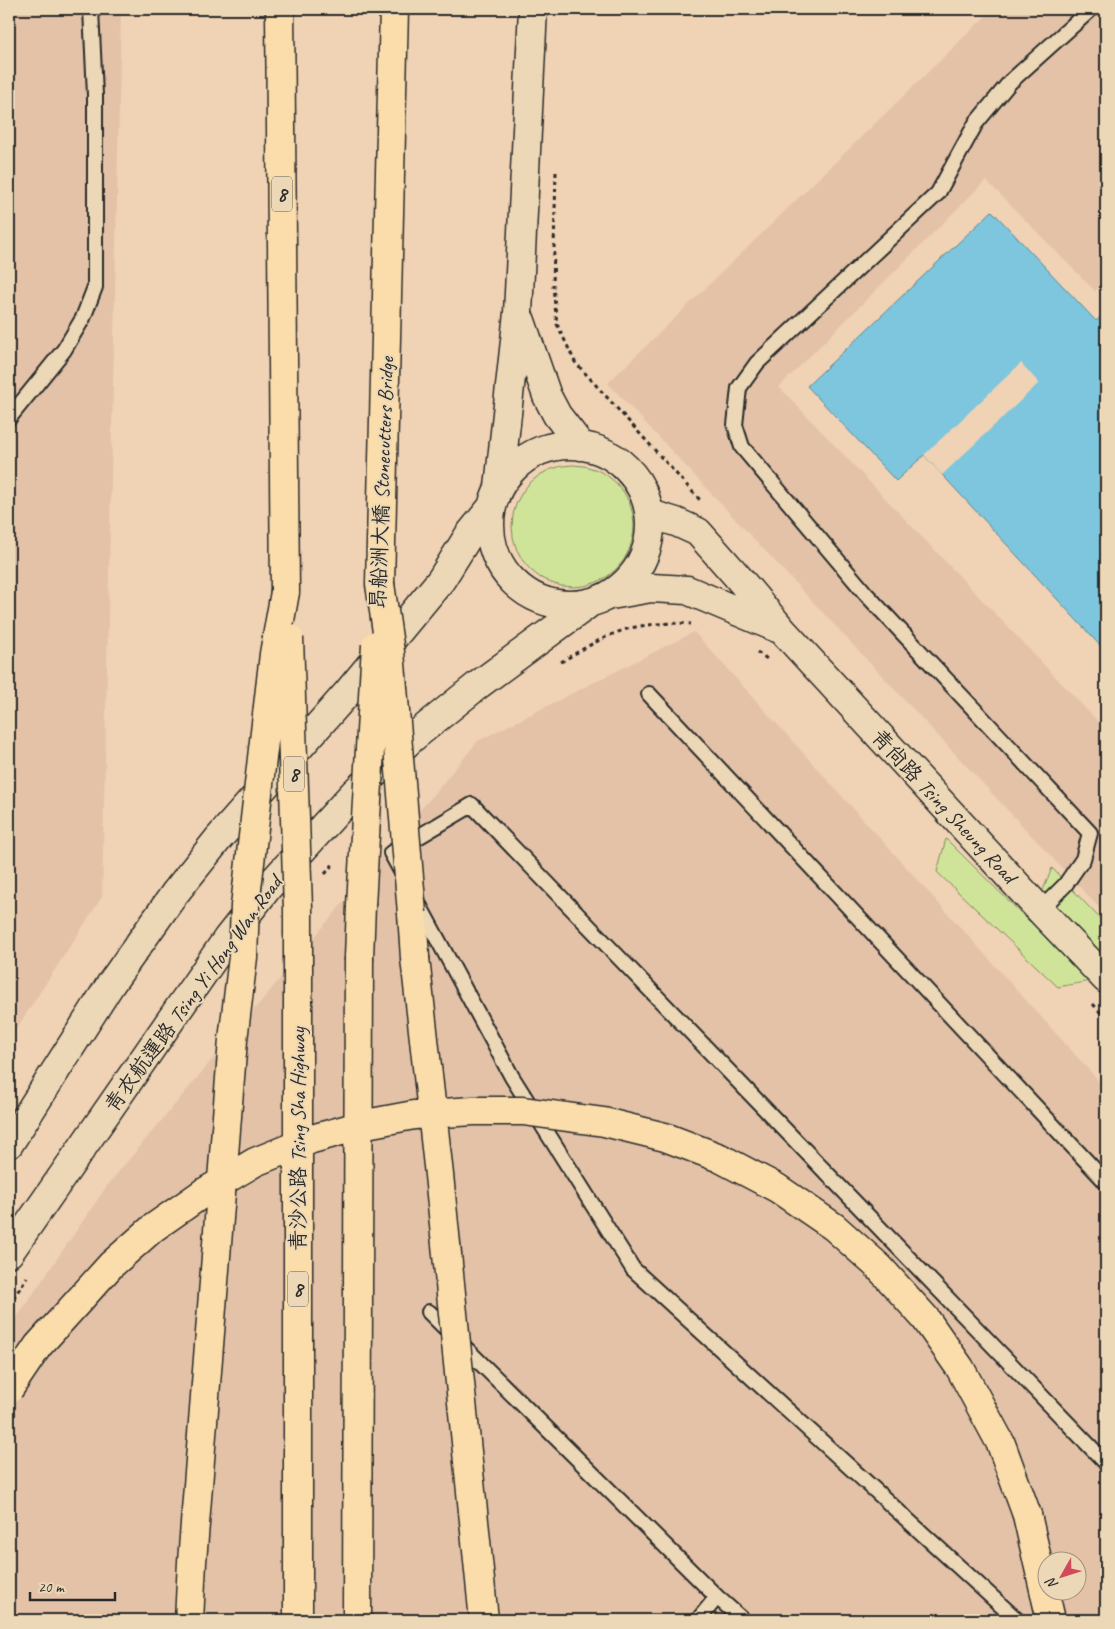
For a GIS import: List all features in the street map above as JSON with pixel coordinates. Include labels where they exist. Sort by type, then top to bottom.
[{"type":"highway","name":"8","points":[[280,9],[285,592]]},
{"type":"highway","name":"昂船洲大橋 Stonecutters Bridge","points":[[358,1620],[360,905],[380,584],[394,9]]},
{"type":"highway","points":[[380,584],[390,652],[415,958],[484,1620]]},
{"type":"highway","name":"青沙公路 Tsing Sha Highway","points":[[285,592],[291,663],[298,909],[298,1620]]},
{"type":"highway","points":[[189,1620],[233,1040],[243,957],[245,906],[274,654],[285,592]]},
{"type":"highway","points":[[9,1389],[38,1346],[111,1265],[153,1228],[203,1193],[255,1162],[312,1139],[366,1124],[414,1114],[523,1111],[604,1122],[665,1137],[720,1158],[777,1188],[834,1227],[878,1267],[925,1318],[960,1368],[1001,1444],[1027,1515],[1051,1620]]},
{"type":"highway","points":[[1027,1515],[1032,1620]]},
{"type":"street","points":[[9,1144],[110,985],[175,893],[219,838],[349,690],[441,580],[495,497],[513,467],[533,453],[556,446],[581,446],[601,451],[619,461],[633,476],[644,494],[650,514],[650,538],[642,561],[629,580],[599,600],[564,606],[542,601],[522,590],[506,574],[494,553],[490,531],[495,497],[518,313],[534,9]]},
{"type":"street","points":[[518,313],[547,396],[558,415],[581,446]]},
{"type":"street","name":"青尚路 Tsing Sheung Road","points":[[650,514],[676,522],[698,532],[783,631],[1106,979]]},
{"type":"street","name":"青尚路 Tsing Sheung Road","points":[[599,600],[651,588],[687,590],[783,631]]},
{"type":"street","name":"青衣航運路 Tsing Yi Hong Wan Road","points":[[9,1253],[227,939],[269,886],[354,793],[411,740],[478,685],[599,600]]},
{"type":"lane","points":[[9,418],[64,350],[83,318],[95,287],[95,95],[91,9]]},
{"type":"lane","points":[[1040,910],[1065,885],[1083,859],[1090,832],[866,594],[742,447],[735,425],[739,388],[757,363],[938,193],[976,123],[1010,82],[1091,9]]},
{"type":"lane","points":[[649,694],[1106,1182]]},
{"type":"lane","points":[[1016,1620],[633,1269],[512,1076],[391,853],[472,804],[1106,1463]]},
{"type":"lane","points":[[429,1312],[717,1597],[743,1620]]},
{"type":"lane","points":[[698,1620],[717,1597]]},
{"type":"path","points":[[556,168],[552,287],[557,324],[575,362],[701,502]]},
{"type":"shaded area","points":[[9,9],[121,9],[102,897],[9,1040]]},
{"type":"shaded area","points":[[993,9],[1106,9],[1106,280],[1095,291],[986,180],[779,387],[1106,730],[1106,915],[608,383]]},
{"type":"shaded area","points":[[694,632],[1106,1089],[1106,1620],[9,1620],[9,1329],[107,1186],[478,741]]},
{"type":"green space","points":[[573,465],[596,470],[616,483],[629,503],[634,526],[629,549],[616,569],[596,582],[573,587],[550,582],[530,569],[517,549],[512,526],[517,503],[530,483],[550,470]]},
{"type":"green space","points":[[946,839],[1030,922],[1052,868],[1106,925],[1106,978],[1058,987],[937,872]]},
{"type":"water","points":[[992,211],[1096,321],[1106,312],[1106,652],[924,455],[896,481],[807,386]]},
{"type":"pier","points":[[1021,363],[1039,383],[942,475],[924,455]]}]
